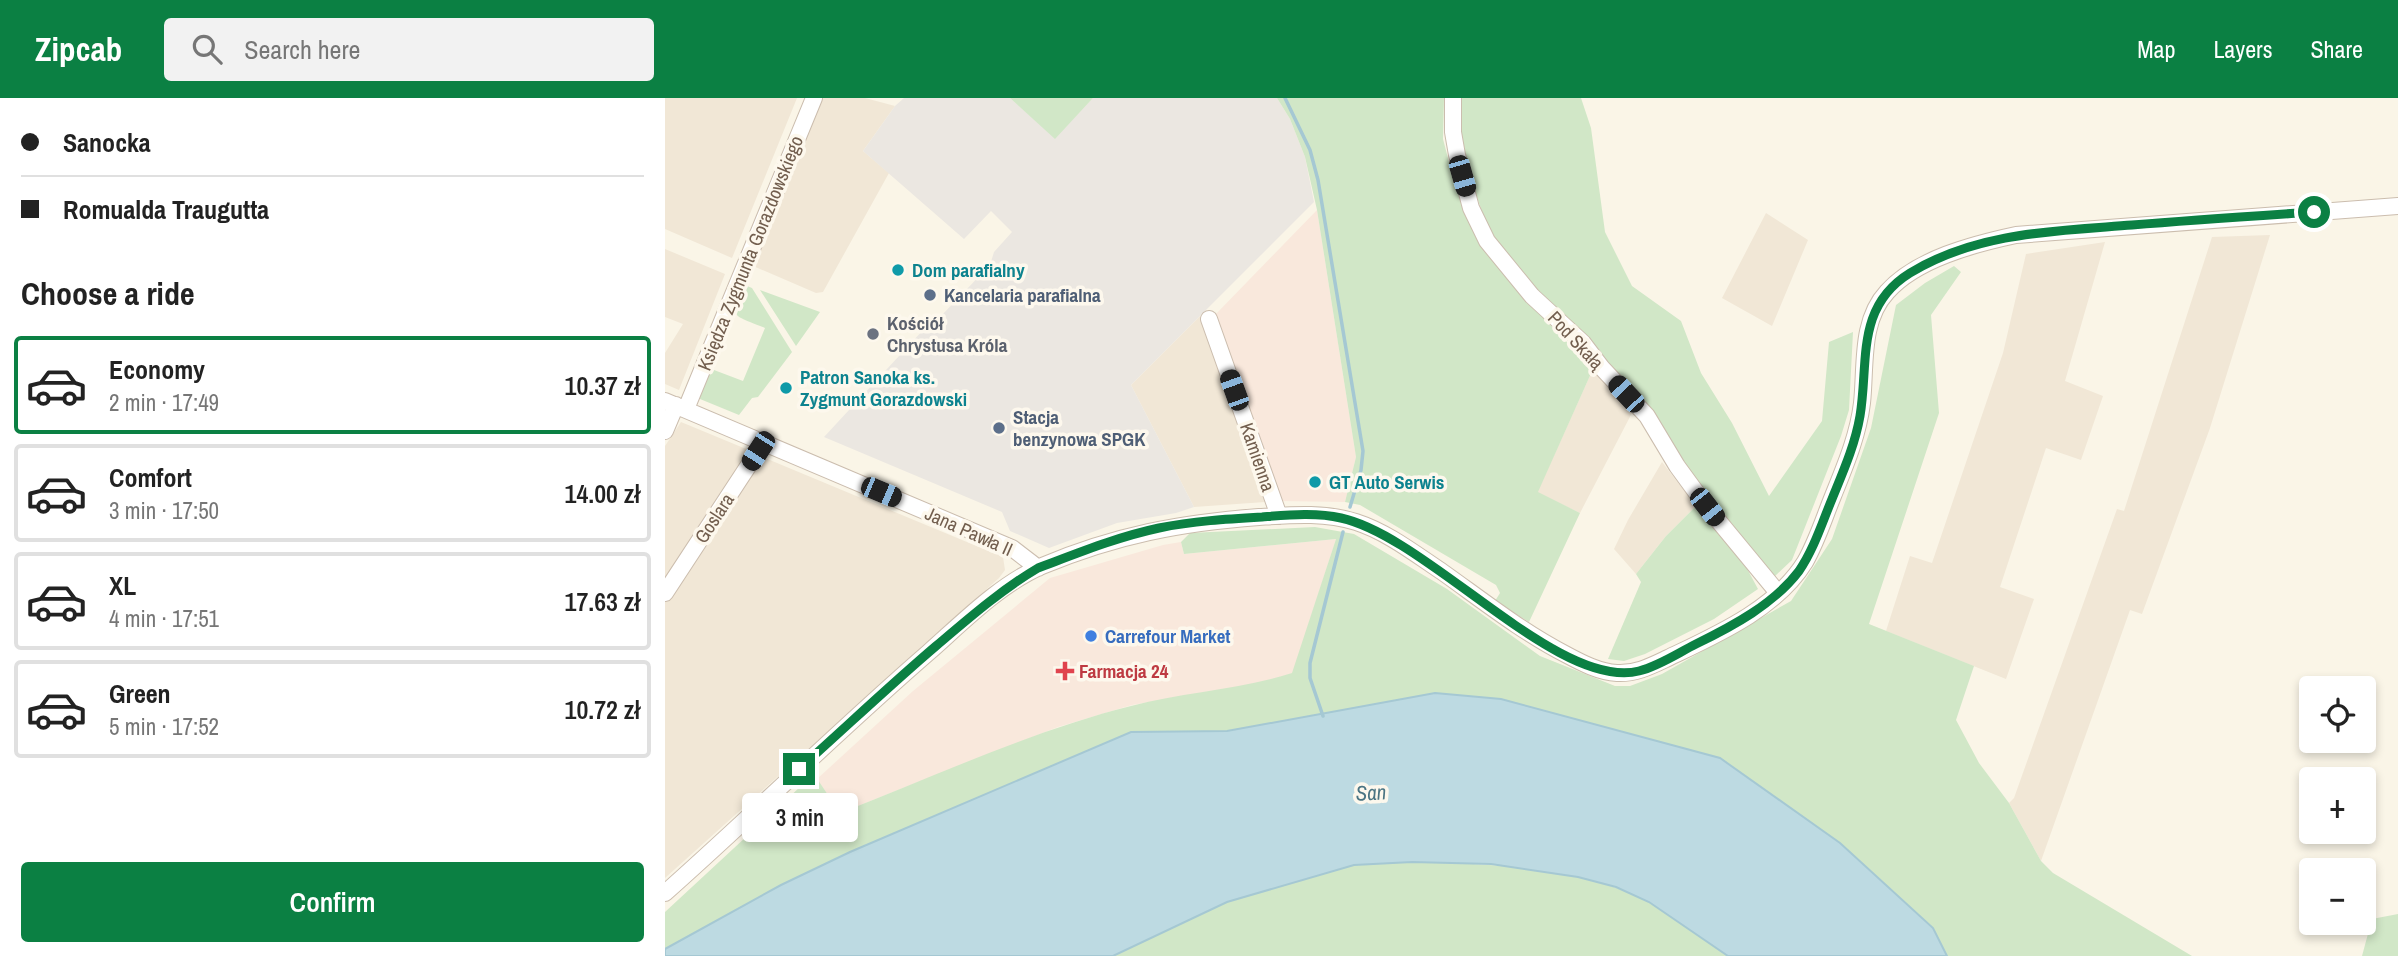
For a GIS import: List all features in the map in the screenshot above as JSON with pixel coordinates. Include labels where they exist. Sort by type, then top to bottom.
[{"type":"street","name":"Księdza Zygmunta Gorazdowskiego","points":[[665,431],[814,98]]},
{"type":"street","name":"Pod Skałą","points":[[1453,98],[1453,132],[1457,155],[1471,208],[1487,241],[1532,296],[1583,343],[1602,368],[1647,416],[1677,466],[1707,507],[1778,593]]},
{"type":"street","points":[[665,893],[905,673],[999,593],[1038,568],[1106,543],[1160,528],[1279,516],[1337,517],[1379,532],[1425,560],[1535,637],[1588,666],[1615,673],[1643,670],[1732,625],[1778,593],[1799,570],[1812,547],[1853,446],[1861,404],[1867,338],[1876,308],[1887,291],[1908,274],[1960,249],[2016,235],[2398,206]]},
{"type":"street","name":"Kamienna","points":[[1209,319],[1279,516]]},
{"type":"street","name":"Jana Pawła II","points":[[676,405],[1012,548],[1038,568]]},
{"type":"street","name":"Goslara","points":[[665,593],[764,442]]},
{"type":"shaded area","points":[[665,98],[797,98],[732,258],[665,229]]},
{"type":"shaded area","points":[[821,98],[865,98],[895,106],[863,151],[889,173],[823,292],[816,293],[753,266]]},
{"type":"shaded area","points":[[904,98],[1010,98],[1055,138],[1093,98],[1277,98],[1290,119],[1305,157],[1314,202],[1131,385],[1194,507],[1176,513],[1117,523],[1049,548],[1010,531],[1002,512],[824,437],[924,329],[940,317],[990,265],[994,252],[1012,232],[991,211],[964,239],[863,151],[895,106]]},
{"type":"shaded area","points":[[1317,210],[1356,457],[1345,502],[1280,501],[1214,316]]},
{"type":"shaded area","points":[[1766,213],[1808,240],[1772,326],[1722,298]]},
{"type":"shaded area","points":[[2270,235],[2210,428],[2142,614],[2130,610],[2041,861],[2009,803],[2014,798],[2117,509],[2124,511],[2212,237]]},
{"type":"shaded area","points":[[2105,242],[2065,381],[2103,396],[2081,460],[2046,448],[2000,587],[2034,599],[2006,679],[1886,631],[1910,556],[1932,563],[2003,353],[2026,254]]},
{"type":"shaded area","points":[[665,249],[725,274],[679,390],[665,384],[665,353],[683,324],[665,317]]},
{"type":"shaded area","points":[[1200,316],[1265,502],[1194,507],[1131,385]]},
{"type":"shaded area","points":[[1593,369],[1633,411],[1580,513],[1537,493]]},
{"type":"shaded area","points":[[681,422],[751,451],[665,586],[665,446]]},
{"type":"shaded area","points":[[760,456],[1003,557],[1005,570],[665,878],[665,602]]},
{"type":"shaded area","points":[[1662,462],[1696,506],[1666,536],[1636,574],[1614,549]]},
{"type":"shaded area","points":[[1336,539],[1293,673],[1266,682],[1132,705],[1058,727],[840,813],[817,779],[913,691],[1050,578],[1181,542],[1184,554]]},
{"type":"green space","points":[[1010,98],[1093,98],[1055,139]]},
{"type":"green space","points":[[1277,98],[1444,98],[1443,139],[1456,189],[1484,248],[1537,311],[1593,369],[1538,492],[1580,513],[1529,622],[1495,601],[1500,593],[1496,585],[1360,505],[1345,502],[1356,457],[1317,210],[1305,157],[1290,119]]},
{"type":"green space","points":[[1458,98],[1581,98],[1591,128],[1605,232],[1632,286],[1681,321],[1701,373],[1732,423],[1769,496],[1822,421],[1829,342],[1853,332],[1849,410],[1841,436],[1792,560],[1774,577],[1507,258],[1486,222],[1459,149]]},
{"type":"green space","points":[[1954,266],[1961,272],[1931,315],[1939,413],[1869,624],[1974,666],[1956,720],[1979,763],[2009,803],[2041,861],[2053,873],[2192,956],[1947,956],[1933,928],[1840,843],[1720,758],[1501,699],[1435,693],[1227,731],[1131,732],[850,852],[781,885],[665,949],[665,912],[814,774],[840,813],[1020,741],[1094,716],[1151,701],[1292,673],[1336,539],[1184,554],[1181,542],[1190,533],[1315,527],[1354,534],[1447,589],[1540,656],[1615,686],[1630,686],[1662,674],[1791,601],[1832,539],[1871,428],[1896,305]]},
{"type":"green space","points":[[742,284],[752,288],[792,352],[758,397],[752,398],[739,415],[700,399],[700,395],[708,374],[714,370],[743,381],[765,328],[736,314],[735,304]]},
{"type":"green space","points":[[760,290],[820,312],[796,346]]},
{"type":"green space","points":[[1696,506],[1744,563],[1758,589],[1714,619],[1645,654],[1624,661],[1608,659],[1641,582],[1636,574],[1666,536]]},
{"type":"green space","points":[[1412,862],[1533,869],[1593,880],[1648,902],[1728,956],[1113,956],[1227,902],[1354,865]]},
{"type":"green space","points":[[2398,914],[2398,956],[2362,956],[2368,935],[2376,935],[2376,918]]},
{"type":"water","name":"San","points":[[1435,693],[1501,699],[1720,758],[1840,843],[1933,928],[1947,956],[1728,956],[1649,902],[1616,887],[1578,877],[1491,864],[1412,862],[1354,865],[1227,902],[1113,956],[665,956],[665,949],[781,885],[850,852],[1131,732],[1227,731]]},
{"type":"waterway","points":[[1285,98],[1310,150],[1318,180],[1363,451],[1361,470],[1350,507]]},
{"type":"waterway","points":[[1323,716],[1310,678],[1310,663],[1343,532]]},
{"type":"place","name":"Dom parafialny","points":[[898,270]]},
{"type":"place","name":"Kancelaria parafialna","points":[[930,295]]},
{"type":"place","name":"Kościół Chrystusa Króla","points":[[873,334]]},
{"type":"place","name":"Patron Sanoka ks. Zygmunt Gorazdowski","points":[[786,388]]},
{"type":"place","name":"Stacja benzynowa SPGK","points":[[999,428]]},
{"type":"place","name":"GT Auto Serwis","points":[[1315,482]]},
{"type":"place","name":"Carrefour Market","points":[[1091,636]]},
{"type":"place","name":"Farmacja 24","points":[[1065,671]]},
{"type":"route","points":[[799,769],[914,664],[999,593],[1024,576],[1038,568],[1132,535],[1210,521],[1311,515],[1337,517],[1359,523],[1405,547],[1535,637],[1575,660],[1615,673],[1643,670],[1732,625],[1786,586],[1806,560],[1853,446],[1872,318],[1887,291],[1908,274],[1960,249],[2016,235],[2314,212]]}]
